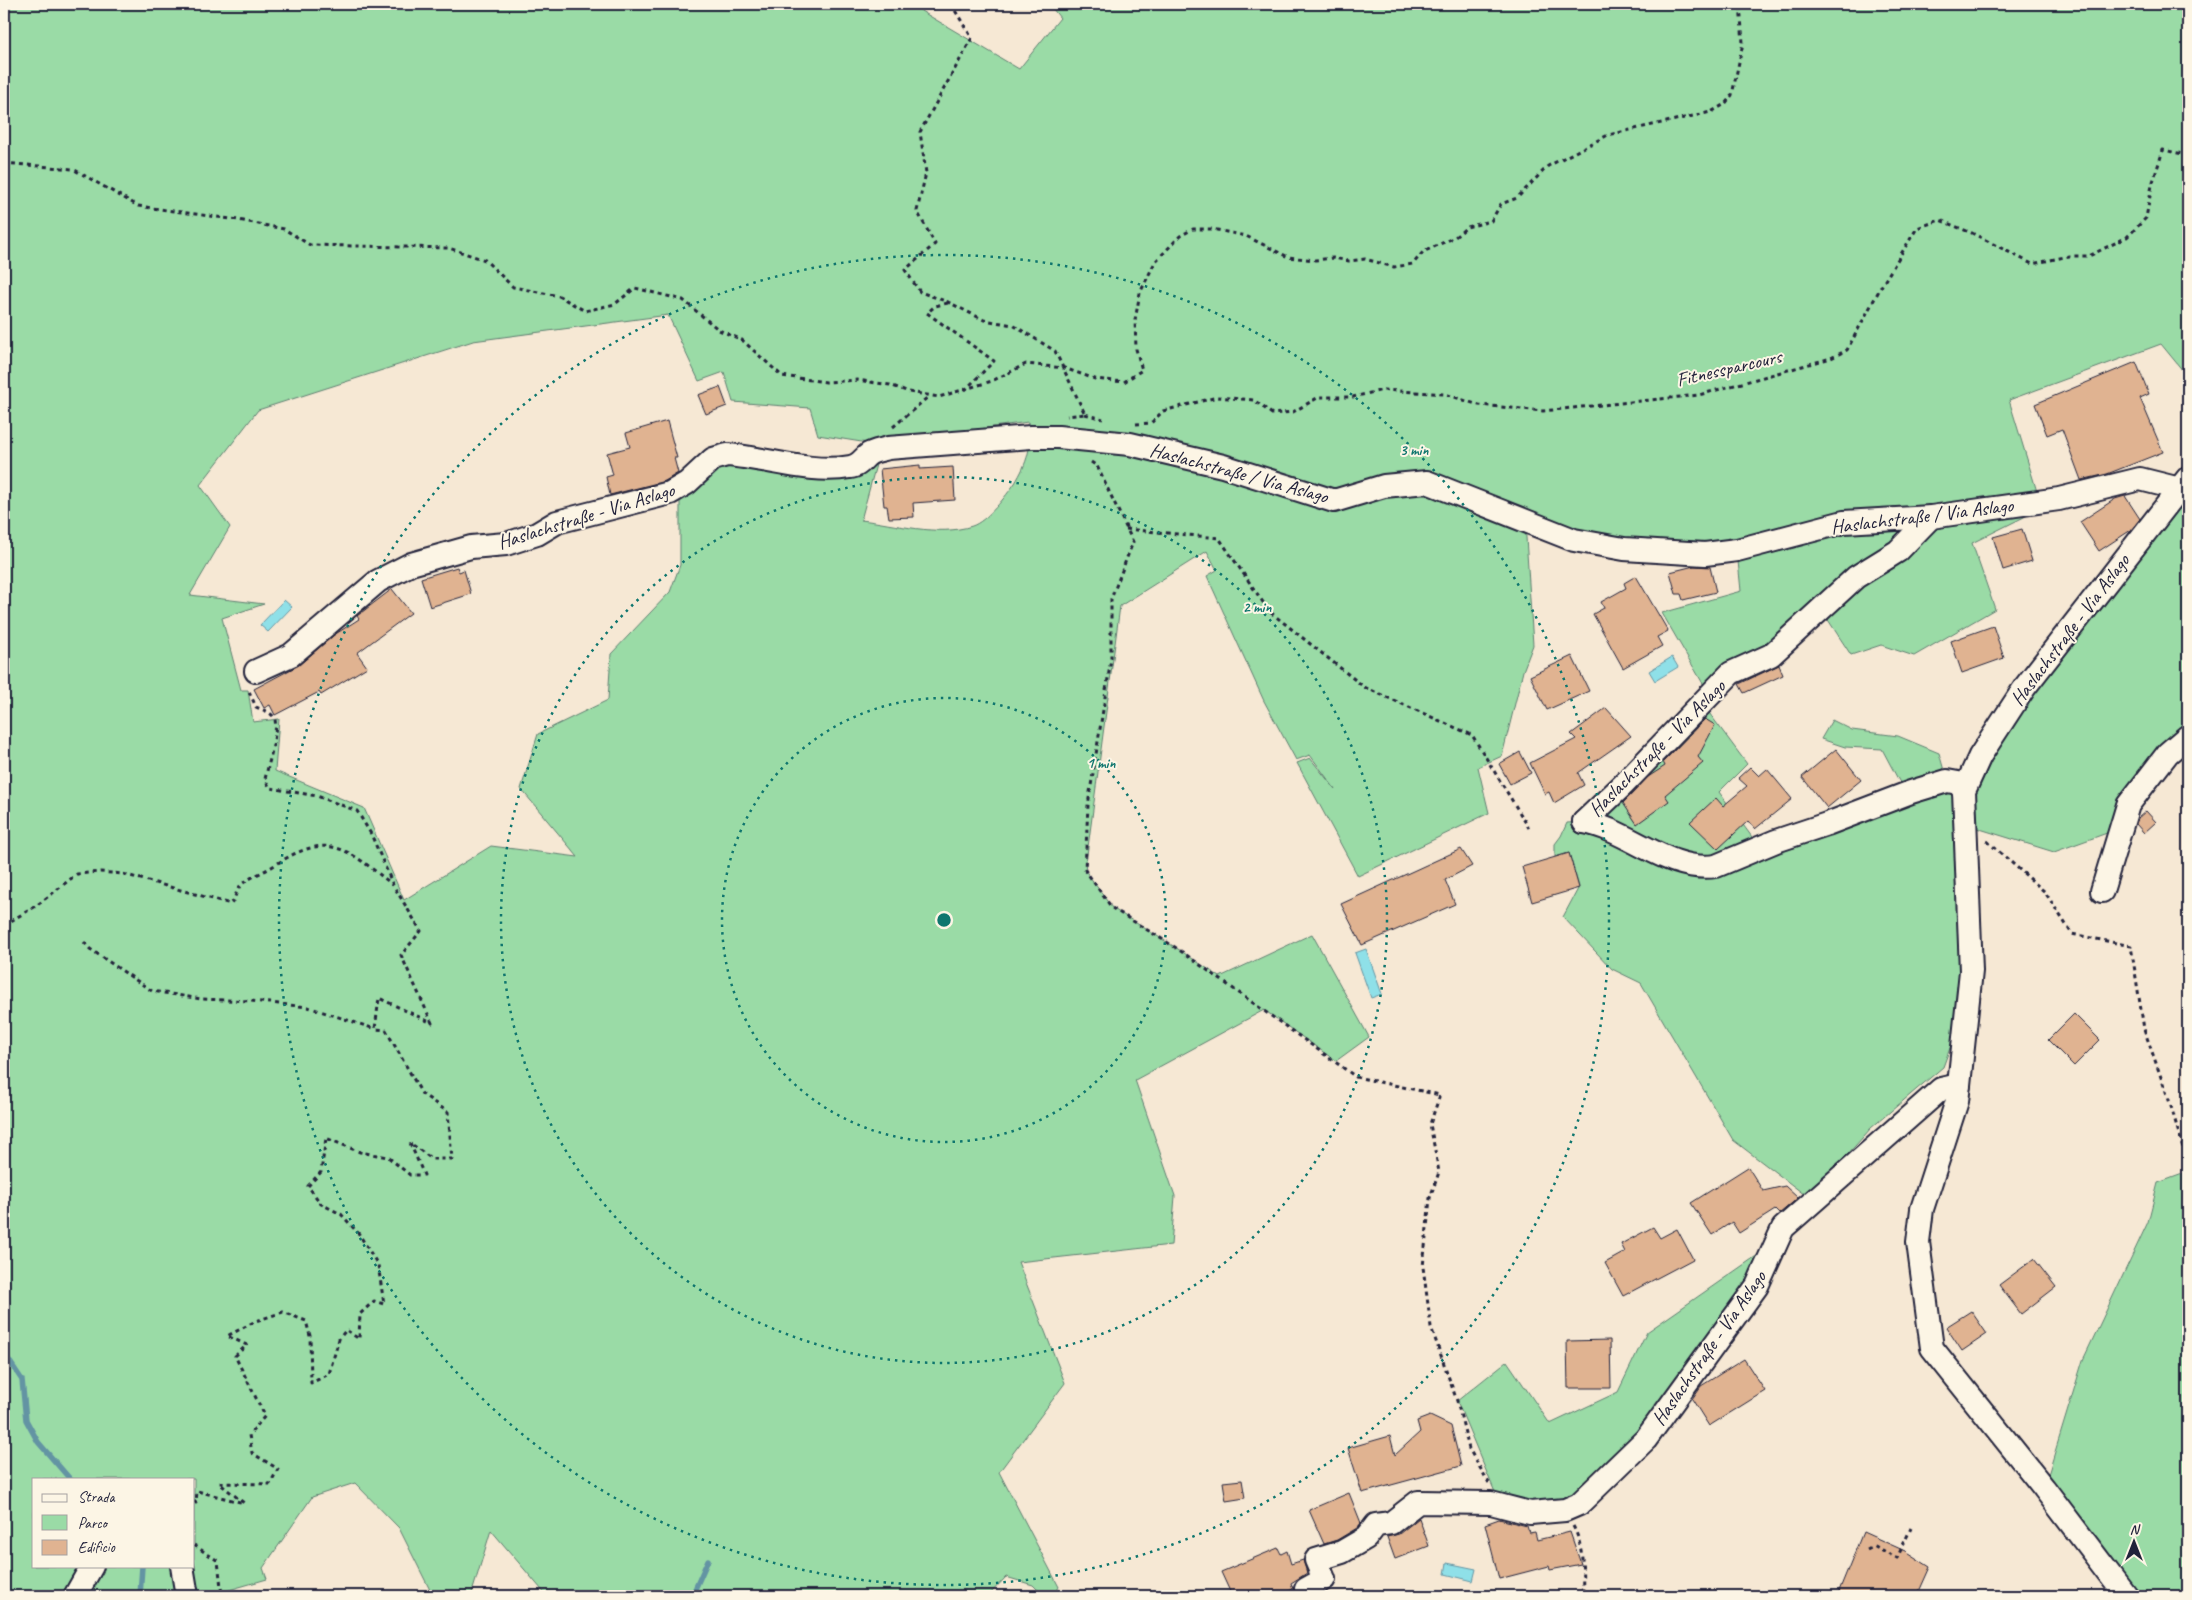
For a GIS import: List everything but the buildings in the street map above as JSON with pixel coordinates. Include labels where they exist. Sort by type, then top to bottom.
[{"type":"street","name":"Haslachstraße / Via Aslago","points":[[852,467],[861,463],[870,454],[888,448],[1031,437],[1067,438],[1130,444],[1224,466],[1334,501],[1384,486],[1427,482],[1574,540],[1624,549],[1706,554],[1737,550],[1844,522],[1931,517],[2059,499],[2140,479],[2184,483]]},
{"type":"street","name":"Haslachstraße - Via Aslago","points":[[256,670],[291,655],[378,581],[411,564],[471,547],[506,544],[537,534],[557,522],[670,493],[687,483],[713,459],[727,455],[822,468],[852,467]]},
{"type":"street","name":"Haslachstraße - Via Aslago","points":[[2126,1596],[2050,1495],[1932,1348],[1918,1242],[1922,1209],[1957,1101],[1971,971],[1967,825],[1964,791],[1980,756],[2025,687],[2184,483]]},
{"type":"street","name":"Haslachstraße - Via Aslago","points":[[1931,517],[1898,551],[1856,577],[1771,654],[1731,673],[1623,785],[1584,822],[1609,829],[1682,863],[1707,868],[1910,792],[1947,781],[1958,783],[1964,791]]},
{"type":"street","points":[[2102,891],[2128,805],[2168,753],[2188,736]]},
{"type":"street","name":"Haslachstraße - Via Aslago","points":[[1306,1588],[1324,1579],[1316,1560],[1342,1552],[1366,1538],[1376,1525],[1391,1523],[1418,1502],[1490,1503],[1530,1513],[1565,1510],[1579,1504],[1646,1439],[1757,1286],[1783,1228],[1941,1089],[1959,1085]]},
{"type":"street","points":[[74,1596],[91,1568]]},
{"type":"street","points":[[182,1568],[187,1596]]},
{"type":"path","points":[[951,4],[972,38],[920,132],[926,173],[917,211],[935,244],[905,270],[920,292],[948,302],[984,320],[1013,326],[1055,351],[1085,414]]},
{"type":"path","points":[[4,163],[73,169],[138,206],[238,220],[284,229],[310,245],[449,248],[485,260],[513,287],[559,296],[585,311],[615,304],[636,288],[664,295],[682,300],[719,330],[742,340],[782,376],[826,382],[857,380],[890,384],[928,397],[939,398],[992,381],[1026,364],[1064,368],[1095,379],[1124,382],[1142,370],[1136,348],[1135,320],[1140,293],[1155,262],[1180,236],[1193,229],[1212,229],[1246,236],[1288,257],[1315,260],[1332,258],[1349,261],[1365,259],[1394,267],[1413,264],[1423,252],[1455,237],[1467,227],[1490,221],[1501,204],[1517,198],[1548,166],[1608,135],[1711,112],[1725,104],[1732,95],[1743,43],[1740,4]]},
{"type":"path","name":"Fitnessparcours","points":[[1128,424],[1151,423],[1163,411],[1217,397],[1254,400],[1272,414],[1293,412],[1319,398],[1353,397],[1383,390],[1445,394],[1479,406],[1543,411],[1699,395],[1831,358],[1847,350],[1882,285],[1917,228],[1940,220],[1972,233],[2032,264],[2069,256],[2089,256],[2126,237],[2146,218],[2162,150],[2188,155]]},
{"type":"path","points":[[948,302],[935,306],[927,312],[994,362],[964,391]]},
{"type":"path","points":[[1058,417],[1085,414],[1111,422]]},
{"type":"path","points":[[1089,460],[1097,466],[1133,542],[1111,599],[1111,659],[1088,805],[1085,870],[1112,908],[1178,948],[1356,1077],[1440,1095],[1430,1124],[1439,1172],[1430,1198],[1423,1267],[1431,1326],[1457,1401],[1469,1449],[1489,1483],[1490,1503]]},
{"type":"path","points":[[1126,529],[1219,538],[1269,611],[1364,687],[1472,735],[1529,828]]},
{"type":"path","points":[[256,670],[247,686],[256,707],[270,713],[275,720],[265,779],[270,788],[317,796],[357,811],[371,834],[393,885],[421,931],[401,955],[432,1023],[379,998],[375,1029]]},
{"type":"path","points":[[1967,825],[2045,892],[2072,934],[2131,946],[2144,1028],[2170,1103],[2188,1165]]},
{"type":"path","points":[[4,925],[36,906],[77,874],[100,872],[122,874],[230,904],[240,886],[256,875],[289,855],[325,845],[349,851],[393,885]]},
{"type":"path","points":[[84,942],[90,949],[152,991],[201,999],[251,1001],[308,1007],[375,1029],[386,1030],[422,1094],[448,1112],[452,1159],[432,1159],[410,1143],[424,1175],[410,1175],[388,1157],[360,1152],[326,1138],[321,1172],[308,1186],[321,1204],[341,1214],[359,1234],[378,1265],[384,1304],[374,1301],[360,1314],[359,1339],[346,1330],[339,1339],[329,1374],[311,1383],[310,1336],[306,1321],[284,1312],[256,1321],[227,1336],[247,1345],[235,1356],[266,1416],[249,1435],[252,1453],[278,1469],[270,1484],[219,1483],[244,1503],[197,1491],[195,1502]]},
{"type":"path","points":[[1565,1510],[1579,1538],[1582,1556],[1583,1596]]},
{"type":"path","points":[[1867,1550],[1875,1546],[1897,1558],[1911,1528]]},
{"type":"path","points":[[195,1547],[218,1561],[222,1596]]},
{"type":"green space","points":[[4,4],[917,4],[921,11],[1019,69],[1060,18],[1049,4],[2188,4],[2188,377],[2161,344],[2009,400],[2042,508],[1972,543],[1995,609],[1914,656],[1881,645],[1851,655],[1821,609],[1709,694],[1662,613],[1741,591],[1737,551],[1705,554],[1525,522],[1533,645],[1523,671],[1502,756],[1478,767],[1489,813],[1358,876],[1297,763],[1310,758],[1335,789],[1310,755],[1296,760],[1264,701],[1207,576],[1217,570],[1207,551],[1120,606],[1085,870],[1112,908],[1220,977],[1312,934],[1369,1037],[1336,1061],[1264,1010],[1135,1080],[1175,1196],[1171,1245],[1018,1262],[1065,1383],[999,1472],[1059,1587],[1053,1596],[1044,1596],[1033,1585],[1006,1577],[988,1596],[547,1596],[491,1530],[471,1596],[433,1596],[399,1528],[355,1483],[312,1497],[263,1568],[267,1579],[215,1594],[215,1596],[4,1596]],"holes":[[[668,315],[699,381],[724,372],[733,402],[810,408],[818,435],[874,444],[1028,422],[1030,439],[1028,454],[1015,483],[990,514],[972,526],[945,530],[916,529],[861,520],[877,461],[714,461],[680,489],[680,565],[670,592],[611,654],[608,700],[538,734],[521,789],[578,857],[491,846],[404,900],[364,808],[275,771],[279,719],[253,722],[248,690],[241,690],[222,618],[264,604],[190,595],[230,527],[200,485],[258,410],[473,341]]]},
{"type":"green space","points":[[2188,493],[2188,736],[2121,828],[2054,852],[1967,825],[1963,830],[1957,1029],[1943,1067],[1871,1128],[1809,1198],[1733,1140],[1641,983],[1612,969],[1563,917],[1579,887],[1569,853],[1555,857],[1555,844],[1567,823],[1585,822],[1701,702],[1747,764],[1719,792],[1760,848],[1910,791],[1899,781],[1882,749],[1845,747],[1821,739],[1832,720],[1852,730],[1898,736],[1939,753],[1947,781],[1971,774]]},
{"type":"green space","points":[[2188,1172],[2188,1596],[2126,1596],[2044,1488],[2083,1360],[2148,1222],[2158,1183]]},
{"type":"green space","points":[[1765,1250],[1737,1304],[1679,1386],[1635,1436],[1588,1483],[1563,1506],[1497,1497],[1457,1401],[1507,1361],[1550,1424],[1618,1392],[1647,1332]]},
{"type":"water","points":[[284,600],[292,607],[268,632],[260,625]]},
{"type":"water","points":[[1672,657],[1678,667],[1655,681],[1649,671]]},
{"type":"water","points":[[1366,949],[1382,994],[1371,998],[1355,953]]},
{"type":"water","points":[[1447,1563],[1476,1569],[1473,1581],[1445,1574]]},
{"type":"waterway","points":[[4,1353],[22,1380],[26,1420],[38,1442],[69,1478]]},
{"type":"waterway","points":[[692,1596],[708,1560]]},
{"type":"waterway","points":[[140,1596],[142,1568]]}]
